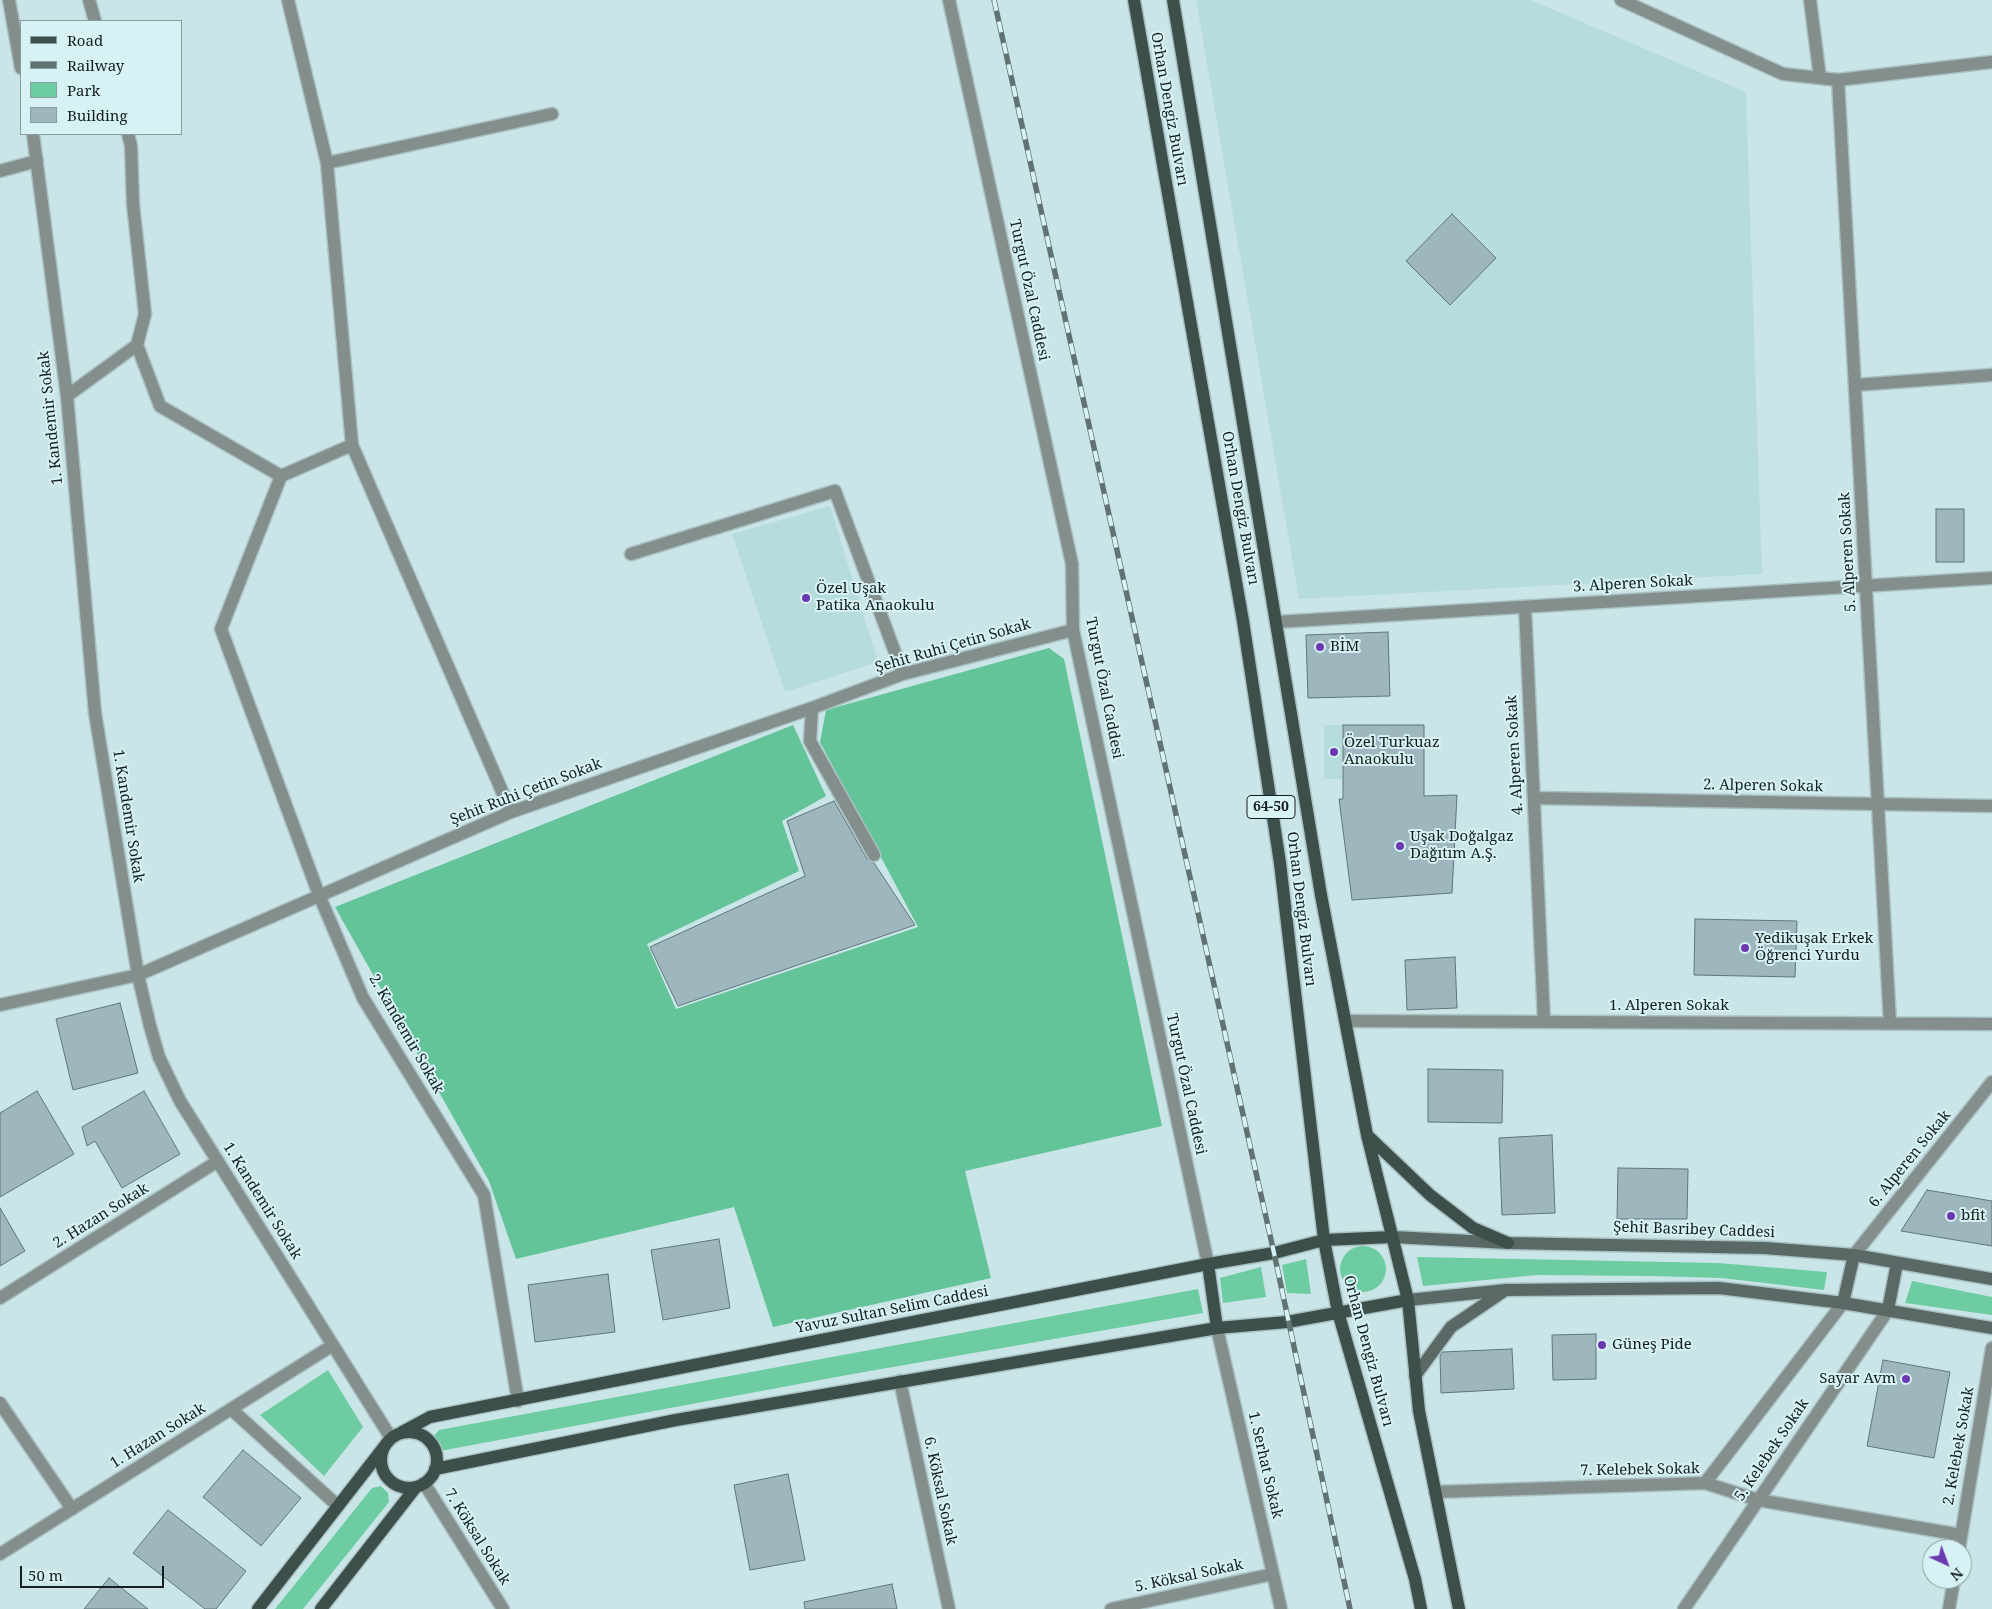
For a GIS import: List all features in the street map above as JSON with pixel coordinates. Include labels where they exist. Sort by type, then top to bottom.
[{"type":"main road","name":"Orhan Dengiz Bulvarı","points":[[1134,0],[1243,621],[1280,863],[1324,1240],[1338,1312],[1415,1579],[1421,1609]]},
{"type":"main road","name":"Orhan Dengiz Bulvarı","points":[[1173,0],[1321,895],[1367,1135],[1408,1300],[1419,1411],[1459,1609]]},
{"type":"main road","points":[[1367,1135],[1430,1195],[1473,1228],[1508,1243]]},
{"type":"main road","name":"Yavuz Sultan Selim Caddesi","points":[[258,1609],[392,1439],[430,1418],[1208,1264],[1274,1253],[1324,1240],[1393,1237]]},
{"type":"main road","points":[[1208,1264],[1217,1328]]},
{"type":"main road","points":[[321,1609],[420,1485],[435,1469],[676,1420],[900,1381],[1217,1328],[1287,1322],[1408,1300]]},
{"type":"main road","points":[[420,1485],[407,1488],[398,1486],[390,1481],[384,1473],[381,1464],[392,1439],[419,1434],[432,1444],[436,1460],[435,1469]]},
{"type":"street","points":[[9,0],[20,62]]},
{"type":"street","points":[[89,0],[95,20]]},
{"type":"street","points":[[288,0],[327,163],[352,445],[511,812]]},
{"type":"street","name":"Turgut Özal Caddesi","points":[[949,0],[1072,564],[1073,630],[1208,1264]]},
{"type":"street","points":[[1621,0],[1783,74],[1838,80],[1992,62]]},
{"type":"street","points":[[1810,0],[1820,78]]},
{"type":"street","name":"5. Alperen Sokak","points":[[1838,80],[1890,1023]]},
{"type":"street","points":[[327,163],[552,114]]},
{"type":"street","name":"1. Kandemir Sokak","points":[[33,135],[67,396],[94,713],[138,975],[160,1057],[180,1101],[392,1439]]},
{"type":"street","points":[[128,135],[131,146],[133,204],[145,314],[137,345],[160,406],[281,476],[352,445]]},
{"type":"street","points":[[0,170],[37,161]]},
{"type":"street","points":[[67,396],[137,345]]},
{"type":"street","points":[[1855,385],[1992,375]]},
{"type":"street","name":"2. Kandemir Sokak","points":[[281,476],[221,628],[320,895],[362,998],[484,1195],[518,1401]]},
{"type":"street","points":[[631,554],[835,491],[903,674]]},
{"type":"street","name":"3. Alperen Sokak","points":[[1277,622],[1992,578]]},
{"type":"street","name":"4. Alperen Sokak","points":[[1525,607],[1544,1021]]},
{"type":"street","name":"Şehit Ruhi Çetin Sokak","points":[[0,1005],[138,975],[511,812],[812,708],[903,674],[1073,630]]},
{"type":"street","points":[[812,708],[810,742],[874,855]]},
{"type":"street","name":"2. Alperen Sokak","points":[[1534,798],[1992,806]]},
{"type":"street","name":"1. Alperen Sokak","points":[[1345,1021],[1992,1024]]},
{"type":"street","name":"6. Alperen Sokak","points":[[1854,1255],[1992,1082]]},
{"type":"street","name":"2. Hazan Sokak","points":[[0,1298],[218,1161]]},
{"type":"street","name":"Şehit Basribey Caddesi","points":[[1393,1237],[1508,1243],[1756,1248],[1854,1255],[1992,1279]]},
{"type":"street","points":[[1705,1483],[1842,1303],[1854,1255]]},
{"type":"street","points":[[1888,1310],[1898,1263]]},
{"type":"street","points":[[1408,1300],[1506,1290],[1719,1288],[1842,1303],[1992,1328]]},
{"type":"street","points":[[1415,1376],[1451,1327],[1506,1290]]},
{"type":"street","name":"5. Kelebek Sokak","points":[[1684,1609],[1888,1310]]},
{"type":"street","name":"1. Serhat Sokak","points":[[1217,1328],[1280,1609]]},
{"type":"street","name":"1. Hazan Sokak","points":[[0,1554],[332,1345]]},
{"type":"street","name":"2. Kelebek Sokak","points":[[1960,1539],[1992,1348]]},
{"type":"street","name":"6. Köksal Sokak","points":[[900,1381],[949,1609]]},
{"type":"street","points":[[0,1404],[72,1509]]},
{"type":"street","points":[[231,1409],[338,1506]]},
{"type":"street","name":"7. Kelebek Sokak","points":[[1435,1492],[1705,1483],[1758,1500],[1961,1535]]},
{"type":"street","name":"7. Köksal Sokak","points":[[420,1485],[503,1609]]},
{"type":"street","name":"5. Köksal Sokak","points":[[1111,1609],[1273,1574]]},
{"type":"street","points":[[1949,1609],[1952,1589]]},
{"type":"shaded area","points":[[1196,0],[1531,0],[1746,92],[1762,574],[1299,599]]},
{"type":"shaded area","name":"Özel Uşak Patika Anaokulu","points":[[830,506],[878,662],[785,692],[732,534]]},
{"type":"shaded area","name":"Özel Turkuaz Anaokulu","points":[[1324,725],[1343,725],[1343,779],[1324,779]]},
{"type":"green space","points":[[1049,648],[1064,659],[1162,1126],[965,1171],[991,1278],[773,1327],[734,1207],[516,1259],[489,1181],[335,907],[793,725],[826,796],[782,821],[799,871],[647,944],[676,1009],[918,927],[820,742],[826,710]]},
{"type":"green space","points":[[1363,1246],[1376,1250],[1382,1256],[1386,1269],[1382,1282],[1376,1288],[1363,1292],[1350,1288],[1344,1282],[1340,1269],[1344,1256],[1350,1250]]},
{"type":"green space","points":[[1417,1257],[1718,1263],[1827,1272],[1824,1290],[1722,1278],[1651,1276],[1537,1275],[1423,1286]]},
{"type":"green space","points":[[1306,1259],[1311,1294],[1287,1293],[1282,1265]]},
{"type":"green space","points":[[1261,1267],[1266,1297],[1223,1303],[1220,1278]]},
{"type":"green space","points":[[1912,1281],[1992,1297],[1992,1315],[1905,1303]]},
{"type":"green space","points":[[1198,1289],[1203,1313],[847,1375],[440,1451],[433,1444],[432,1438],[439,1430]]},
{"type":"green space","points":[[328,1370],[363,1427],[324,1476],[260,1415]]},
{"type":"green space","points":[[381,1486],[388,1493],[389,1502],[303,1609],[275,1609],[372,1488]]},
{"type":"building","points":[[1452,214],[1496,258],[1450,305],[1406,261]]},
{"type":"building","points":[[1936,509],[1964,509],[1964,562],[1936,562]]},
{"type":"building","points":[[1388,632],[1390,696],[1308,698],[1306,635]]},
{"type":"building","name":"Uşak Doğalgaz Dağıtım A.Ş.","points":[[1343,725],[1424,725],[1424,796],[1457,795],[1452,893],[1352,900],[1339,799],[1343,799]]},
{"type":"building","points":[[834,801],[867,859],[874,863],[915,925],[678,1006],[650,947],[805,876],[787,821]]},
{"type":"building","name":"Yedikuşak Erkek Öğrenci Yurdu","points":[[1695,919],[1797,921],[1795,977],[1694,975]]},
{"type":"building","points":[[1455,957],[1457,1008],[1407,1010],[1405,960]]},
{"type":"building","points":[[120,1003],[138,1073],[73,1090],[56,1019]]},
{"type":"building","points":[[1428,1069],[1503,1070],[1502,1123],[1428,1122]]},
{"type":"building","points":[[37,1091],[74,1154],[0,1197],[0,1113]]},
{"type":"building","points":[[144,1091],[180,1154],[122,1188],[95,1141],[87,1146],[82,1127]]},
{"type":"building","points":[[1552,1135],[1555,1213],[1502,1215],[1499,1138]]},
{"type":"building","points":[[1618,1168],[1688,1169],[1687,1219],[1617,1219]]},
{"type":"building","name":"bfit","points":[[1927,1190],[1992,1201],[1992,1246],[1901,1231]]},
{"type":"building","points":[[0,1208],[25,1251],[0,1266]]},
{"type":"building","points":[[719,1239],[730,1308],[663,1320],[651,1250]]},
{"type":"building","points":[[608,1274],[615,1332],[535,1342],[528,1285]]},
{"type":"building","points":[[1596,1334],[1596,1379],[1553,1380],[1552,1335]]},
{"type":"building","points":[[1512,1349],[1514,1389],[1441,1393],[1440,1356],[1442,1352]]},
{"type":"building","points":[[1883,1360],[1950,1372],[1934,1458],[1867,1446]]},
{"type":"building","points":[[243,1450],[301,1498],[261,1546],[203,1497]]},
{"type":"building","points":[[788,1474],[805,1560],[750,1570],[734,1485]]},
{"type":"building","points":[[168,1510],[246,1571],[216,1609],[205,1609],[133,1553]]},
{"type":"building","points":[[109,1578],[148,1609],[84,1609]]},
{"type":"building","points":[[892,1584],[897,1609],[805,1609],[804,1602]]},
{"type":"railway","points":[[994,0],[1274,1253],[1350,1609]]},
{"type":"place","name":"Özel Uşak Patika Anaokulu","points":[[806,598]]},
{"type":"place","name":"BİM","points":[[1320,647]]},
{"type":"place","name":"Özel Turkuaz Anaokulu","points":[[1334,752]]},
{"type":"place","name":"Uşak Doğalgaz Dağıtım A.Ş.","points":[[1400,846]]},
{"type":"place","name":"Yedikuşak Erkek Öğrenci Yurdu","points":[[1745,948]]},
{"type":"place","name":"bfit","points":[[1951,1216]]},
{"type":"place","name":"Güneş Pide","points":[[1602,1345]]},
{"type":"place","name":"Sayar Avm","points":[[1906,1379]]}]
